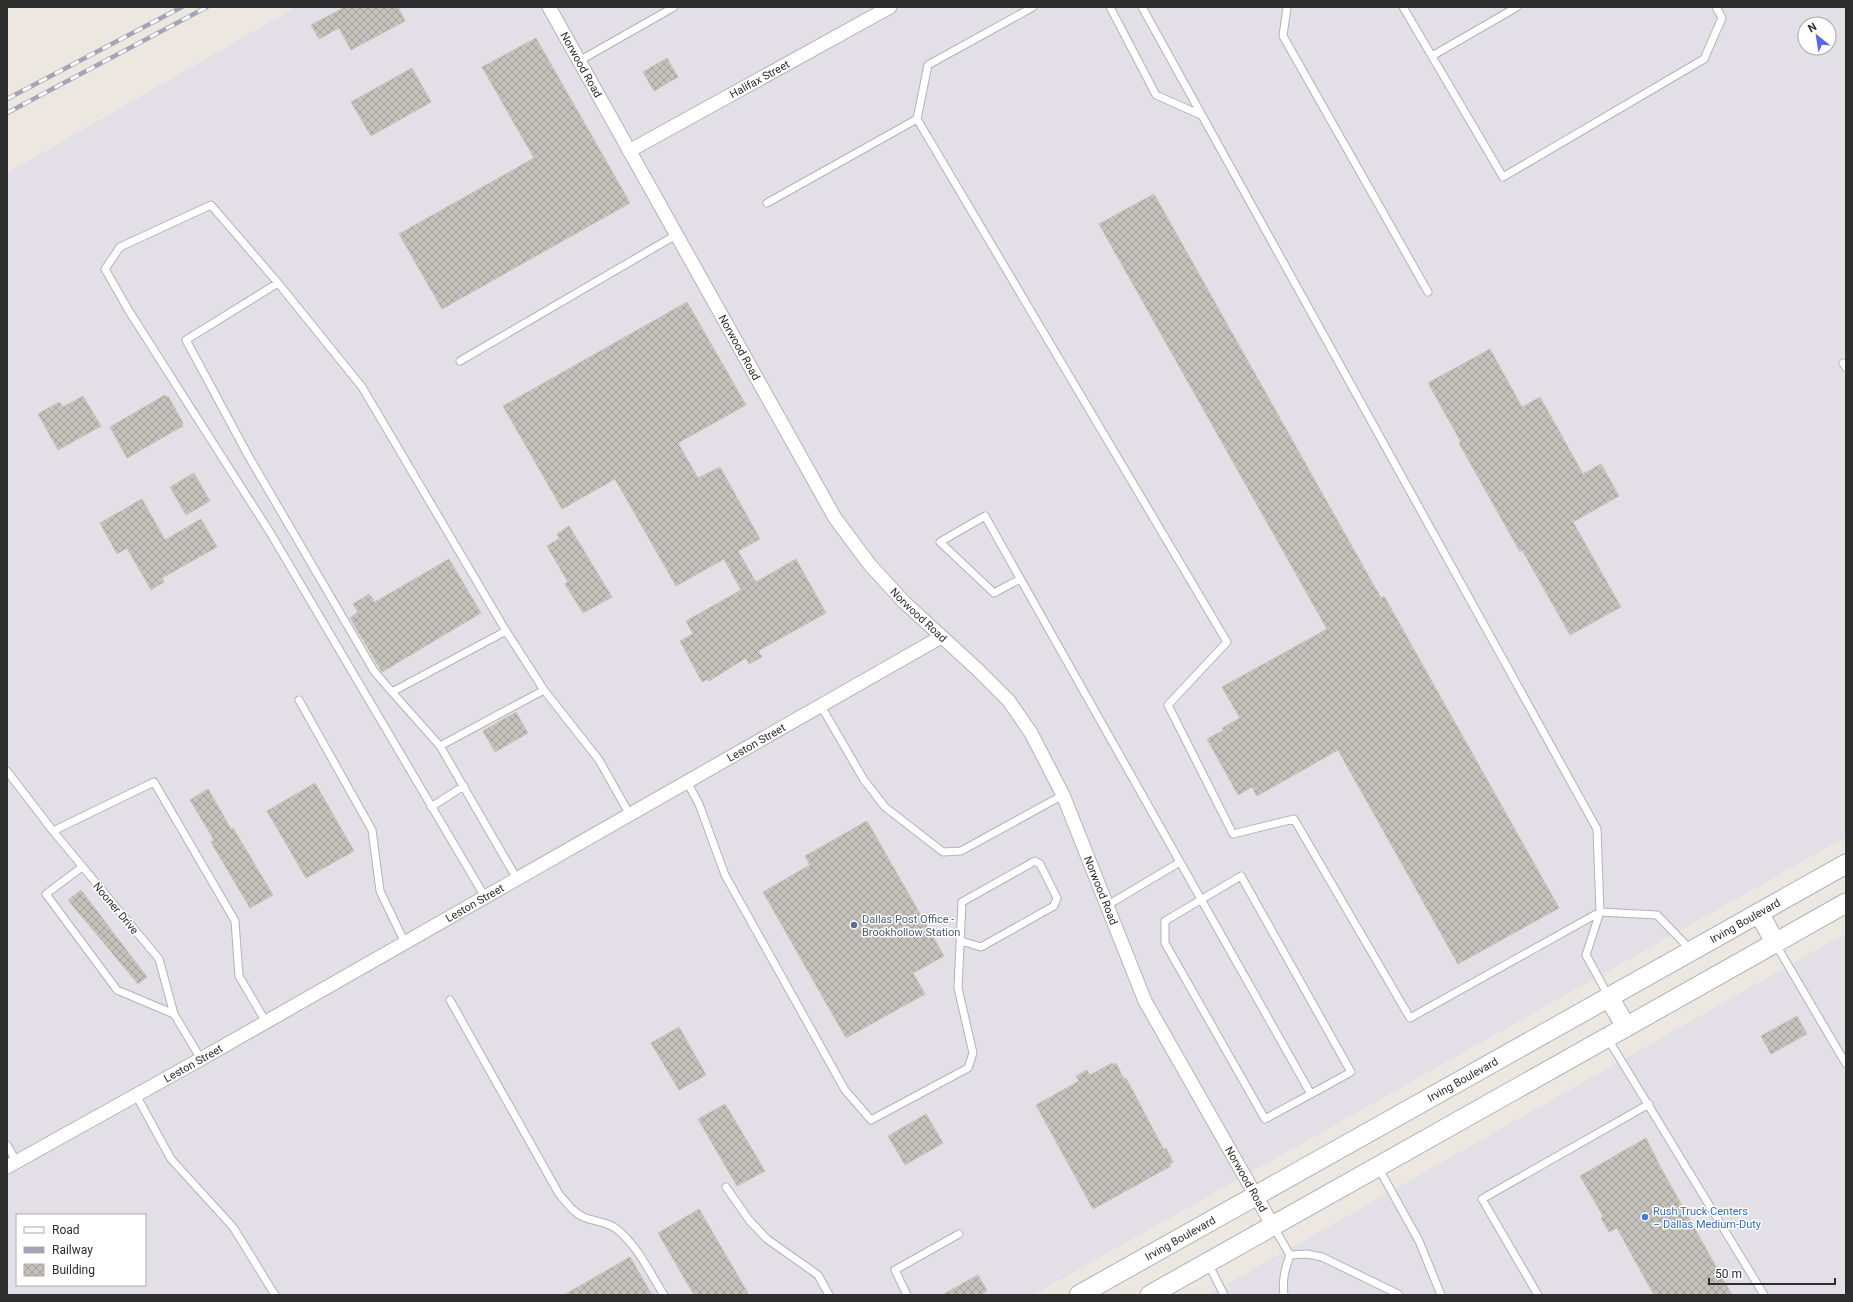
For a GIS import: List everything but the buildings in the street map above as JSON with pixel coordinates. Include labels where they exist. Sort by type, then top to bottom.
[{"type":"main road","name":"Irving Boulevard","points":[[1079,1295],[1846,864]]},
{"type":"main road","points":[[1150,1295],[1846,903]]},
{"type":"main road","points":[[1759,913],[1775,942]]},
{"type":"main road","points":[[1609,998],[1626,1026]]},
{"type":"street","name":"Norwood Road","points":[[548,7],[835,518],[870,564],[904,602],[978,670],[1009,701],[1031,733],[1064,795],[1146,1001],[1273,1226]]},
{"type":"street","name":"Halifax Street","points":[[629,152],[890,7]]},
{"type":"street","name":"Leston Street","points":[[12,1164],[201,1059],[941,637]]},
{"type":"lane","points":[[578,61],[674,7]]},
{"type":"lane","points":[[1033,7],[928,65],[918,119],[1227,642],[1168,705],[1233,834],[1294,819],[1410,1018],[1600,912],[1657,915],[1692,951]]},
{"type":"lane","points":[[1110,7],[1156,95],[1201,115]]},
{"type":"lane","points":[[1142,7],[1597,830],[1600,912],[1586,955],[1609,998]]},
{"type":"lane","points":[[1288,7],[1283,36],[1428,292]]},
{"type":"lane","points":[[1403,7],[1503,177],[1704,59],[1722,18],[1716,7]]},
{"type":"lane","points":[[1432,56],[1517,7]]},
{"type":"lane","points":[[767,203],[918,119]]},
{"type":"lane","points":[[484,897],[271,534],[129,311],[105,269],[120,247],[211,205],[278,283],[362,386],[506,631],[544,690],[599,760],[630,814]]},
{"type":"lane","points":[[460,361],[676,235]]},
{"type":"lane","points":[[278,283],[186,340],[249,457],[374,671],[440,746],[517,879]]},
{"type":"lane","points":[[1020,579],[994,593],[940,542],[985,516],[1311,1094]]},
{"type":"lane","points":[[392,692],[506,631]]},
{"type":"lane","points":[[440,746],[544,690]]},
{"type":"lane","points":[[299,700],[372,830],[380,891],[404,943]]},
{"type":"lane","points":[[820,706],[864,780],[885,807],[944,852],[961,851],[1064,795]]},
{"type":"lane","name":"Nooner Drive","points":[[7,771],[53,832],[159,959],[174,1014],[201,1059]]},
{"type":"lane","points":[[53,832],[154,782],[235,921],[239,976],[266,1022]]},
{"type":"lane","points":[[687,782],[699,804],[725,875],[845,1090],[871,1120],[968,1068],[973,1053],[958,988],[962,902],[1036,861],[1040,864],[1057,898],[1054,906],[981,947],[961,941]]},
{"type":"lane","points":[[431,807],[464,786]]},
{"type":"lane","points":[[1108,905],[1180,862]]},
{"type":"lane","points":[[82,867],[46,894],[117,990],[174,1014]]},
{"type":"lane","points":[[1241,876],[1351,1072],[1311,1094],[1265,1119],[1165,943],[1165,921],[1241,876]]},
{"type":"lane","points":[[1775,942],[1846,1064]]},
{"type":"lane","points":[[450,1000],[559,1194],[572,1210],[585,1218],[605,1223],[617,1229],[639,1254],[664,1295]]},
{"type":"lane","points":[[1607,1037],[1764,1295]]},
{"type":"lane","points":[[136,1095],[171,1159],[233,1227],[275,1295]]},
{"type":"lane","points":[[1538,1295],[1482,1199],[1649,1104]]},
{"type":"lane","points":[[7,1145],[12,1164]]},
{"type":"lane","points":[[1378,1167],[1419,1241],[1441,1295]]},
{"type":"lane","points":[[726,1187],[749,1220],[768,1239],[818,1275],[829,1295]]},
{"type":"lane","points":[[1273,1226],[1290,1255]]},
{"type":"lane","points":[[907,1295],[895,1270],[959,1234]]},
{"type":"lane","points":[[1290,1255],[1308,1254],[1322,1257],[1398,1295]]},
{"type":"lane","points":[[1284,1295],[1282,1282],[1284,1270],[1290,1255]]},
{"type":"lane","points":[[1208,1263],[1224,1295]]},
{"type":"shaded area","points":[[296,7],[1846,7],[1846,837],[1033,1295],[7,1295],[7,173]]},
{"type":"shaded area","points":[[1846,933],[1846,1295],[1208,1295]]},
{"type":"railway","points":[[7,99],[182,7]]},
{"type":"railway","points":[[7,113],[207,7]]},
{"type":"place","name":"Dallas Post Office - Brookhollow Station","points":[[854,925]]},
{"type":"place","name":"Rush Truck Centers – Dallas Medium-Duty","points":[[1645,1217]]}]
